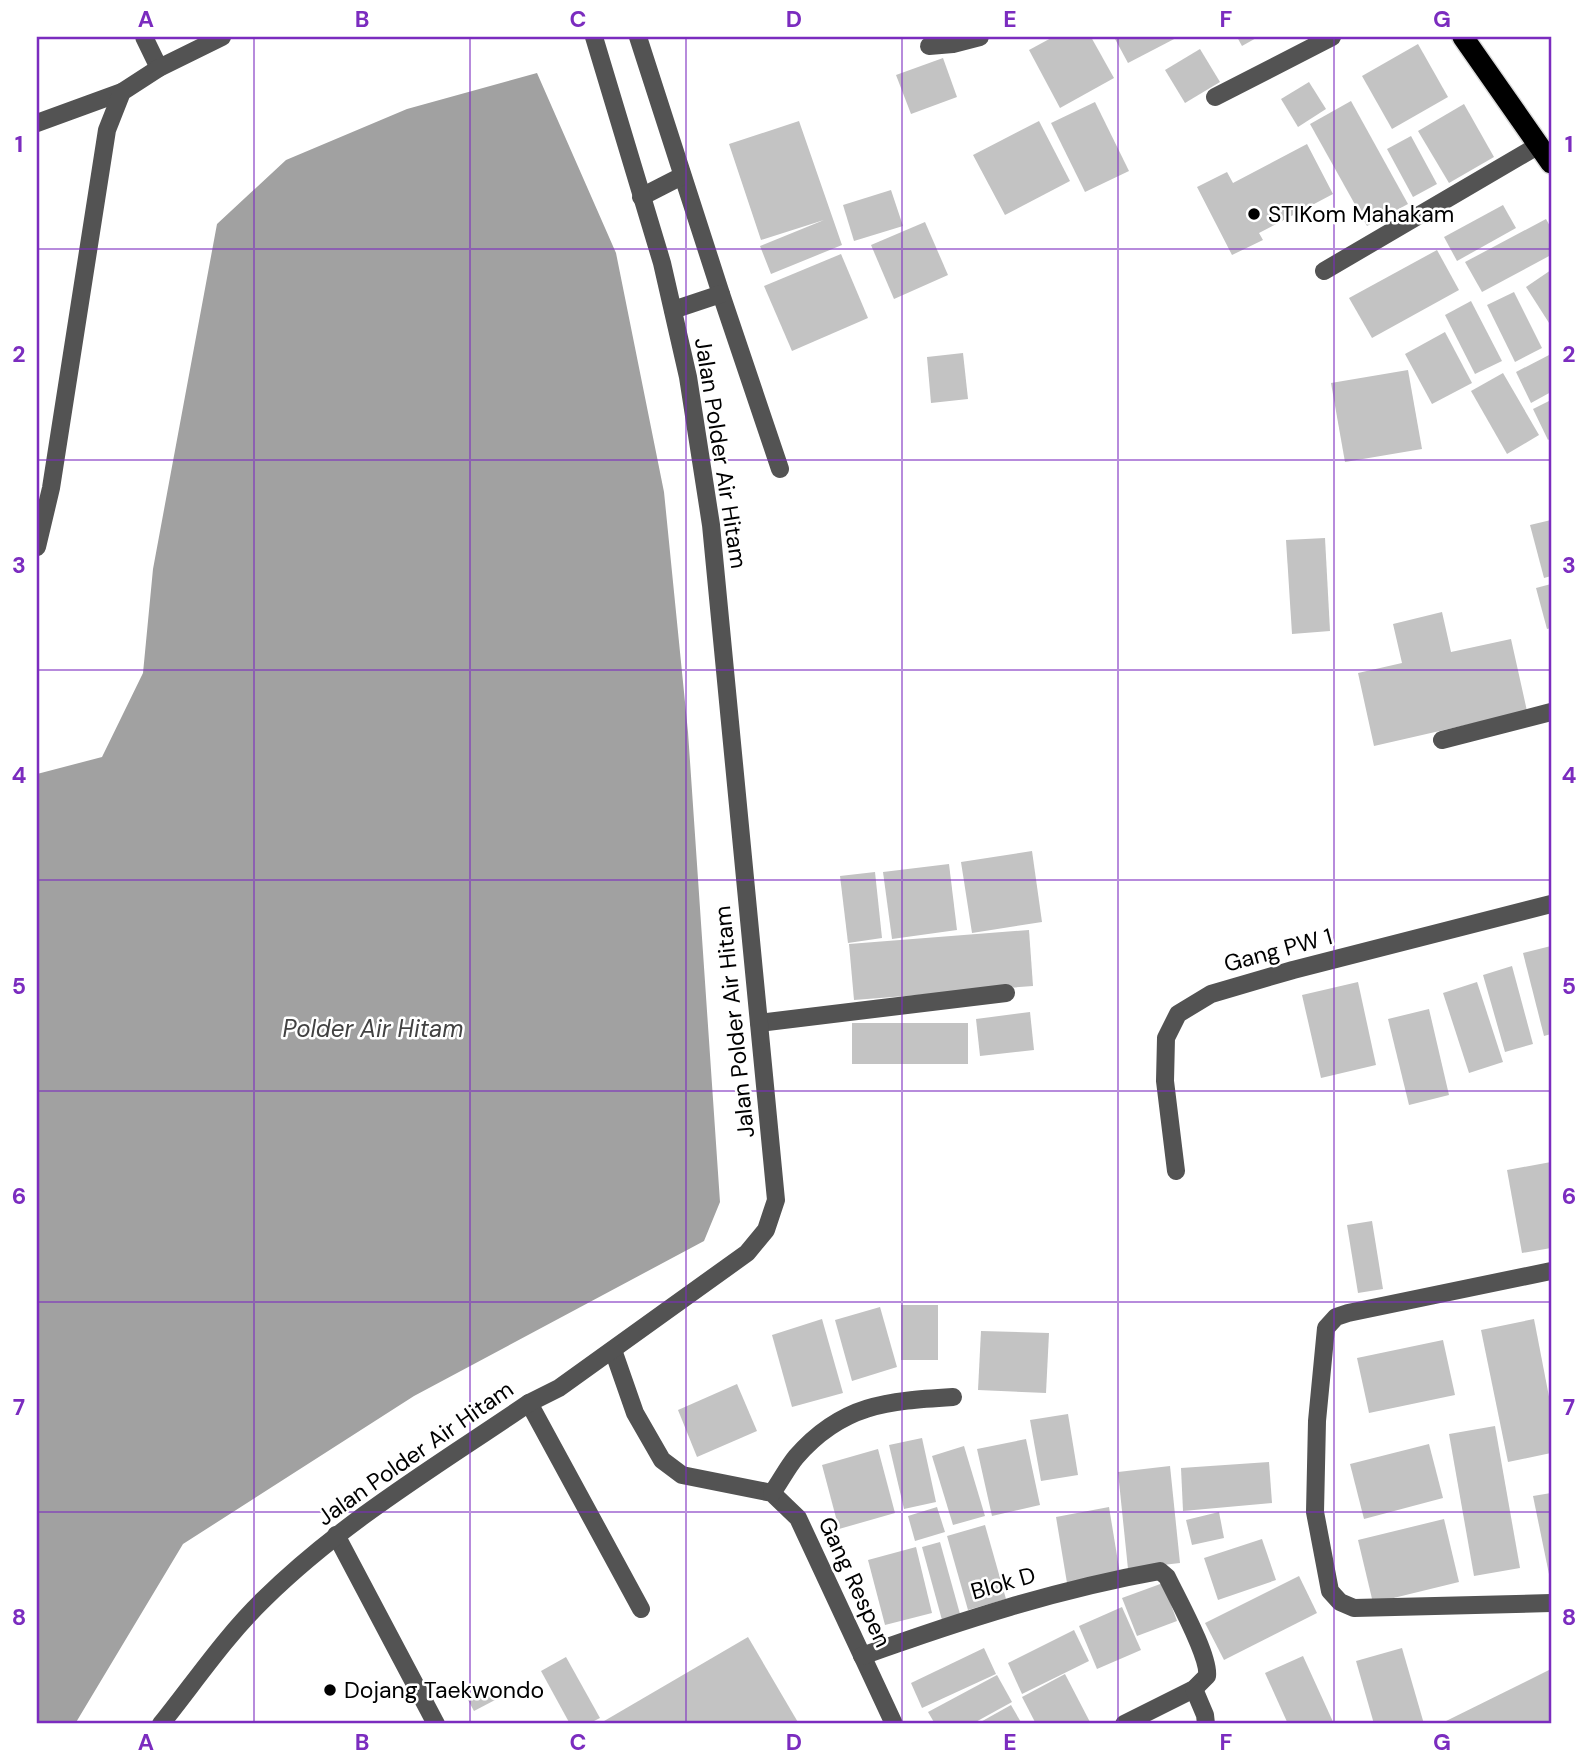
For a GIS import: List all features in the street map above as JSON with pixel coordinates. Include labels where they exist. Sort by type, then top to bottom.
[{"type":"highway","points":[[1463,37],[1545,154]]},
{"type":"street","points":[[144,37],[159,68]]},
{"type":"street","points":[[37,123],[122,92],[159,68],[222,37]]},
{"type":"street","name":"Jalan Polder Air Hitam","points":[[162,1724],[220,1649],[262,1601],[336,1535],[529,1403],[559,1388],[747,1253],[766,1230],[776,1200],[711,525],[688,377],[663,263],[594,37]]},
{"type":"street","points":[[638,37],[780,469]]},
{"type":"street","points":[[929,46],[953,44],[980,37]]},
{"type":"street","points":[[1215,97],[1332,37]]},
{"type":"street","points":[[37,547],[51,488],[107,130],[122,92]]},
{"type":"street","points":[[1324,271],[1545,154]]},
{"type":"street","points":[[641,197],[682,176]]},
{"type":"street","points":[[673,310],[721,294]]},
{"type":"street","points":[[1442,740],[1551,712]]},
{"type":"street","name":"Gang PW 1","points":[[1176,1171],[1165,1081],[1166,1038],[1178,1014],[1211,994],[1293,970],[1551,904]]},
{"type":"street","points":[[759,1023],[1006,993]]},
{"type":"street","points":[[1551,1271],[1348,1312],[1336,1317],[1326,1328],[1324,1341],[1317,1421],[1315,1512],[1330,1591],[1339,1602],[1354,1608],[1551,1603]]},
{"type":"street","points":[[613,1350],[635,1413],[662,1460],[682,1475],[772,1493],[795,1458],[829,1425],[861,1409],[900,1400],[953,1398]]},
{"type":"street","points":[[529,1403],[641,1609]]},
{"type":"street","name":"Gang Respen","points":[[772,1493],[799,1518],[894,1724]]},
{"type":"street","points":[[336,1535],[436,1724]]},
{"type":"street","name":"Blok D","points":[[862,1656],[966,1619],[1097,1582],[1160,1571],[1167,1577],[1208,1669],[1204,1682],[1194,1689]]},
{"type":"street","points":[[1124,1724],[1194,1689],[1206,1724]]},
{"type":"water","name":"Polder Air Hitam","points":[[537,73],[616,253],[664,492],[688,732],[720,1202],[704,1241],[414,1396],[183,1544],[75,1724],[37,1724],[37,774],[102,757],[143,673],[153,569],[217,224],[286,160],[407,109]]},
{"type":"building","points":[[1053,37],[1091,37],[1114,78],[1060,108],[1029,50]]},
{"type":"building","points":[[1114,37],[1178,37],[1128,63]]},
{"type":"building","points":[[1237,37],[1258,37],[1242,46]]},
{"type":"building","points":[[1418,44],[1448,97],[1392,129],[1362,76]]},
{"type":"building","points":[[1200,49],[1220,82],[1185,103],[1165,70]]},
{"type":"building","points":[[943,58],[957,97],[911,114],[896,75]]},
{"type":"building","points":[[1309,82],[1326,109],[1298,127],[1281,99]]},
{"type":"building","points":[[1351,101],[1408,204],[1367,226],[1310,124]]},
{"type":"building","points":[[1095,102],[1129,171],[1085,192],[1051,123]]},
{"type":"building","points":[[1464,104],[1494,157],[1449,183],[1418,131]]},
{"type":"building","points":[[799,121],[842,245],[771,274],[760,246],[824,220],[761,240],[729,144]]},
{"type":"building","points":[[1039,121],[1070,181],[1005,215],[973,155]]},
{"type":"building","points":[[1411,136],[1437,184],[1413,197],[1387,149]]},
{"type":"building","name":"STIKom Mahakam","points":[[1307,144],[1333,194],[1259,233],[1263,240],[1232,255],[1197,187],[1227,172],[1233,183]]},
{"type":"building","points":[[891,190],[903,226],[854,241],[843,205]]},
{"type":"building","points":[[1503,205],[1516,228],[1457,261],[1444,237]]},
{"type":"building","points":[[1546,219],[1551,228],[1551,255],[1482,292],[1465,262]]},
{"type":"building","points":[[925,222],[948,275],[894,299],[871,245]]},
{"type":"building","points":[[1437,250],[1459,290],[1372,338],[1349,298]]},
{"type":"building","points":[[841,254],[868,318],[792,351],[764,286]]},
{"type":"building","points":[[1551,270],[1551,326],[1526,287]]},
{"type":"building","points":[[1514,292],[1542,348],[1515,362],[1487,305]]},
{"type":"building","points":[[1471,301],[1502,361],[1475,374],[1445,315]]},
{"type":"building","points":[[1445,332],[1472,383],[1432,404],[1405,354]]},
{"type":"building","points":[[963,353],[968,399],[931,403],[927,357]]},
{"type":"building","points":[[1551,354],[1551,392],[1531,403],[1516,372]]},
{"type":"building","points":[[1408,370],[1422,449],[1345,462],[1331,383]]},
{"type":"building","points":[[1503,373],[1539,435],[1507,454],[1471,391]]},
{"type":"building","points":[[1551,400],[1551,438],[1548,440],[1533,409]]},
{"type":"building","points":[[1551,520],[1551,576],[1544,578],[1530,525]]},
{"type":"building","points":[[1325,538],[1330,631],[1292,634],[1286,540]]},
{"type":"building","points":[[1551,584],[1551,628],[1547,629],[1536,588]]},
{"type":"building","points":[[1442,612],[1451,652],[1511,639],[1527,711],[1374,746],[1358,673],[1402,663],[1393,624]]},
{"type":"building","points":[[1032,851],[1042,922],[972,933],[961,862]]},
{"type":"building","points":[[949,864],[957,930],[892,939],[883,872]]},
{"type":"building","points":[[875,872],[882,938],[848,943],[840,876]]},
{"type":"building","points":[[1029,930],[1033,986],[854,1000],[849,944]]},
{"type":"building","points":[[1551,946],[1551,1034],[1544,1036],[1523,953]]},
{"type":"building","points":[[1512,966],[1533,1044],[1505,1052],[1483,975]]},
{"type":"building","points":[[1358,982],[1376,1065],[1321,1078],[1302,995]]},
{"type":"building","points":[[1477,982],[1503,1062],[1469,1073],[1443,993]]},
{"type":"building","points":[[1429,1009],[1449,1095],[1409,1105],[1388,1019]]},
{"type":"building","points":[[1030,1012],[1034,1050],[980,1056],[976,1019]]},
{"type":"building","points":[[852,1023],[968,1023],[968,1064],[852,1064]]},
{"type":"building","points":[[1551,1162],[1551,1248],[1522,1253],[1507,1170]]},
{"type":"building","points":[[1372,1221],[1383,1289],[1358,1293],[1347,1225]]},
{"type":"building","points":[[901,1305],[938,1305],[938,1360],[901,1360]]},
{"type":"building","points":[[880,1307],[897,1367],[852,1381],[835,1320]]},
{"type":"building","points":[[822,1319],[843,1393],[792,1407],[772,1335]]},
{"type":"building","points":[[1534,1319],[1551,1407],[1551,1453],[1508,1462],[1481,1330]]},
{"type":"building","points":[[981,1331],[1049,1333],[1046,1393],[978,1390]]},
{"type":"building","points":[[1443,1340],[1455,1395],[1369,1413],[1357,1358]]},
{"type":"building","points":[[737,1384],[757,1431],[697,1457],[678,1410]]},
{"type":"building","points":[[1068,1414],[1078,1475],[1041,1481],[1030,1420]]},
{"type":"building","points":[[1495,1426],[1520,1568],[1474,1576],[1449,1434]]},
{"type":"building","points":[[922,1438],[936,1502],[904,1509],[889,1445]]},
{"type":"building","points":[[1026,1439],[1040,1505],[992,1516],[977,1449]]},
{"type":"building","points":[[1429,1444],[1443,1498],[1364,1519],[1350,1464]]},
{"type":"building","points":[[964,1446],[985,1516],[953,1525],[932,1456]]},
{"type":"building","points":[[878,1449],[895,1513],[839,1529],[822,1465]]},
{"type":"building","points":[[1269,1462],[1272,1503],[1183,1511],[1181,1468]]},
{"type":"building","points":[[1170,1466],[1180,1563],[1128,1569],[1118,1472]]},
{"type":"building","points":[[1551,1493],[1551,1579],[1550,1579],[1533,1496]]},
{"type":"building","points":[[937,1507],[945,1532],[915,1541],[908,1516]]},
{"type":"building","points":[[1109,1507],[1120,1574],[1067,1583],[1056,1517]]},
{"type":"building","points":[[1219,1512],[1224,1538],[1192,1545],[1186,1520]]},
{"type":"building","points":[[1444,1519],[1459,1582],[1373,1603],[1358,1540]]},
{"type":"building","points":[[985,1525],[1006,1599],[968,1610],[947,1536]]},
{"type":"building","points":[[1262,1539],[1276,1580],[1218,1600],[1204,1558]]},
{"type":"building","points":[[940,1542],[960,1614],[942,1620],[922,1547]]},
{"type":"building","points":[[916,1547],[932,1613],[885,1625],[868,1560]]},
{"type":"building","points":[[1299,1576],[1317,1613],[1224,1660],[1205,1623]]},
{"type":"building","points":[[1163,1583],[1177,1621],[1137,1636],[1122,1598]]},
{"type":"building","points":[[1122,1607],[1141,1650],[1097,1669],[1079,1626]]},
{"type":"building","points":[[1074,1630],[1089,1661],[1022,1694],[1008,1663]]},
{"type":"building","points":[[748,1637],[799,1724],[599,1724]]},
{"type":"building","points":[[984,1648],[996,1674],[922,1708],[911,1683]]},
{"type":"building","points":[[1402,1648],[1424,1724],[1374,1724],[1356,1661]]},
{"type":"building","points":[[1303,1656],[1334,1724],[1288,1724],[1265,1673]]},
{"type":"building","points":[[566,1657],[600,1718],[588,1724],[570,1724],[541,1671]]},
{"type":"building","points":[[1551,1669],[1551,1724],[1440,1724]]},
{"type":"building","points":[[1065,1674],[1091,1724],[1036,1724],[1022,1697]]},
{"type":"building","points":[[997,1675],[1012,1702],[972,1724],[935,1724],[928,1712]]},
{"type":"building","points":[[489,1689],[495,1700],[474,1711],[468,1700]]},
{"type":"building","points":[[1011,1705],[1022,1724],[977,1724]]},
{"type":"place","name":"STIKom Mahakam","points":[[1254,214]]},
{"type":"place","name":"Dojang Taekwondo","points":[[330,1690]]}]
